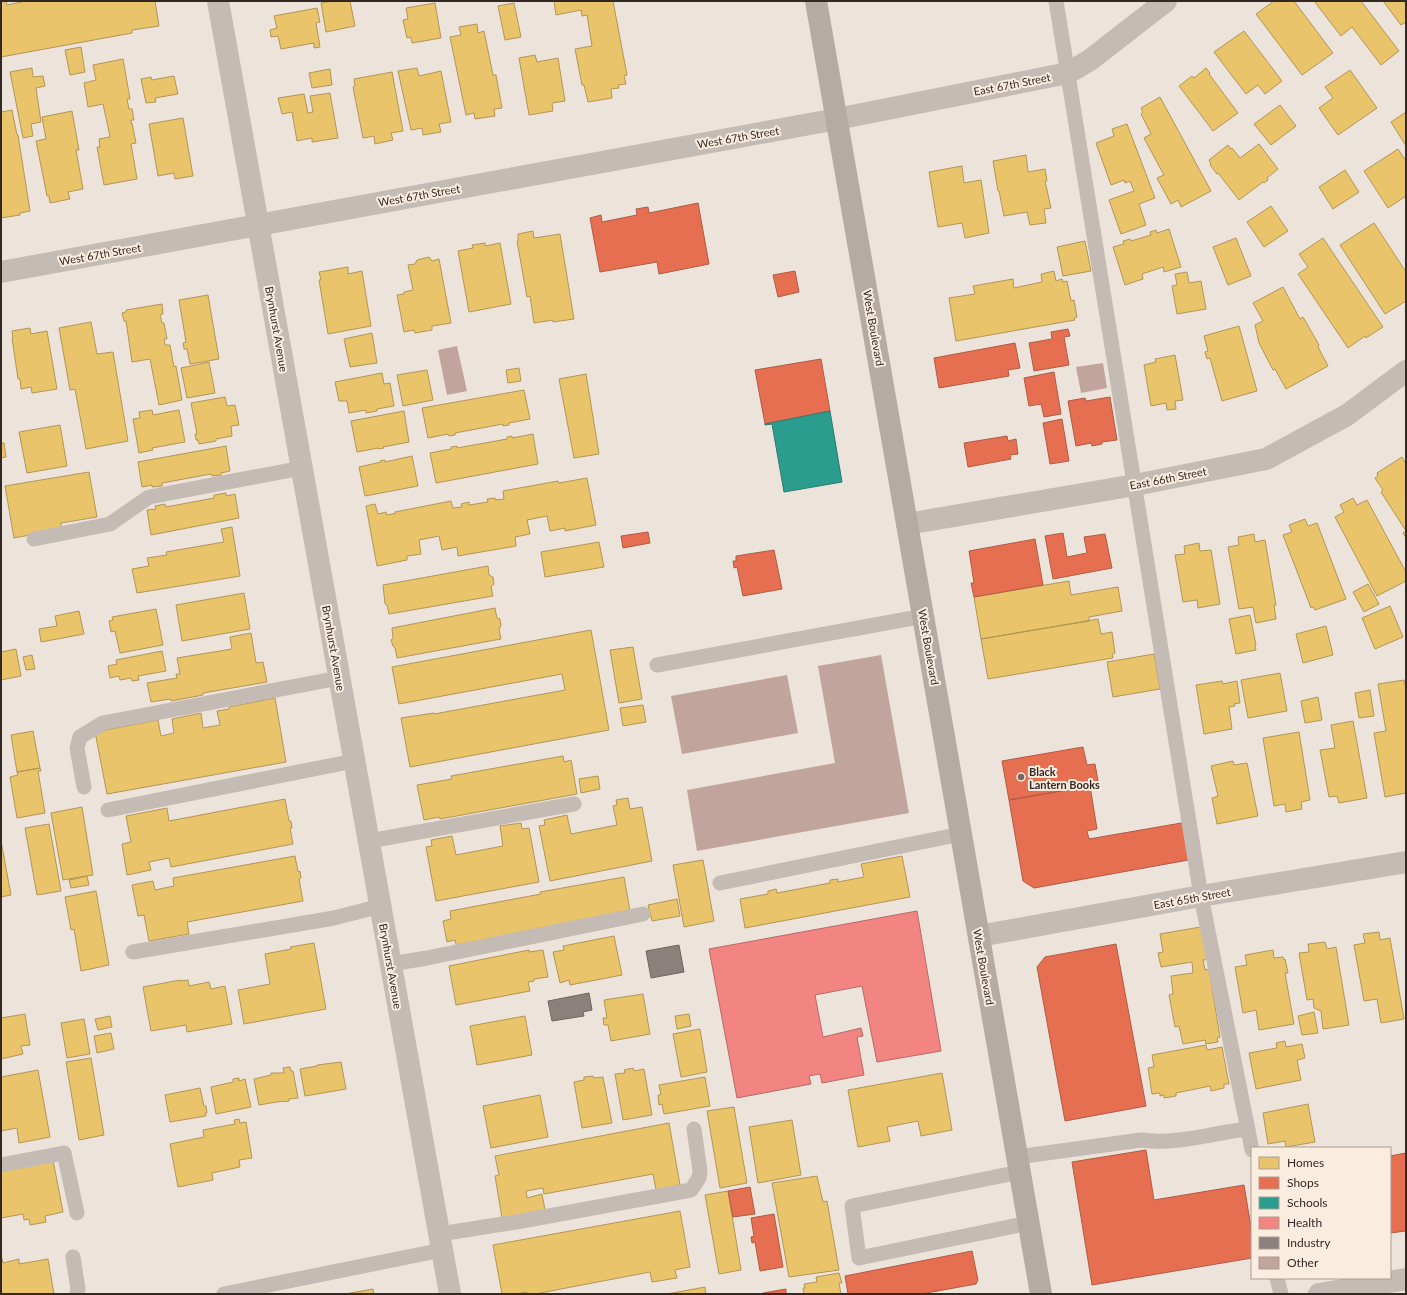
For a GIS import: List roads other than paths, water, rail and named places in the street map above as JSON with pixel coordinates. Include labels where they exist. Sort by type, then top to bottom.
[{"type":"main road","name":"West Boulevard","points":[[816,1],[1041,1294]]},
{"type":"street","name":"Brynhurst Avenue","points":[[218,1],[450,1294]]},
{"type":"street","name":"East 67th Street","points":[[837,119],[1068,73],[1090,60],[1166,1]]},
{"type":"street","name":"West 67th Street","points":[[1,272],[837,119]]},
{"type":"street","name":"East 66th Street","points":[[907,524],[1135,484],[1266,459],[1347,415],[1406,371]]},
{"type":"street","name":"East 65th Street","points":[[979,936],[1201,896],[1406,862]]},
{"type":"street","points":[[1320,1294],[1406,1279]]},
{"type":"lane","points":[[1056,1],[1201,896],[1251,1147]]},
{"type":"lane","points":[[34,539],[110,524],[149,497],[302,468]]},
{"type":"lane","points":[[657,665],[924,616]]},
{"type":"lane","points":[[84,787],[77,748],[80,737],[103,723],[339,678]]},
{"type":"lane","points":[[108,810],[354,761]]},
{"type":"lane","points":[[369,841],[574,804]]},
{"type":"lane","points":[[720,883],[961,834]]},
{"type":"lane","points":[[133,952],[334,918],[381,906]]},
{"type":"lane","points":[[390,964],[427,958],[643,914]]},
{"type":"lane","points":[[224,1294],[523,1221],[691,1190],[699,1178],[700,1171],[694,1129]]},
{"type":"lane","points":[[1029,1223],[859,1258],[852,1206],[1018,1164],[1141,1140],[1156,1142],[1185,1141],[1226,1131],[1248,1129]]},
{"type":"lane","points":[[1,1165],[64,1153],[77,1213]]},
{"type":"lane","points":[[72,1257],[78,1288],[77,1294]]},
{"type":"lane","points":[[1277,1279],[1281,1294]]},
{"type":"place","name":"Black Lantern Books","points":[[1021,777]]}]
